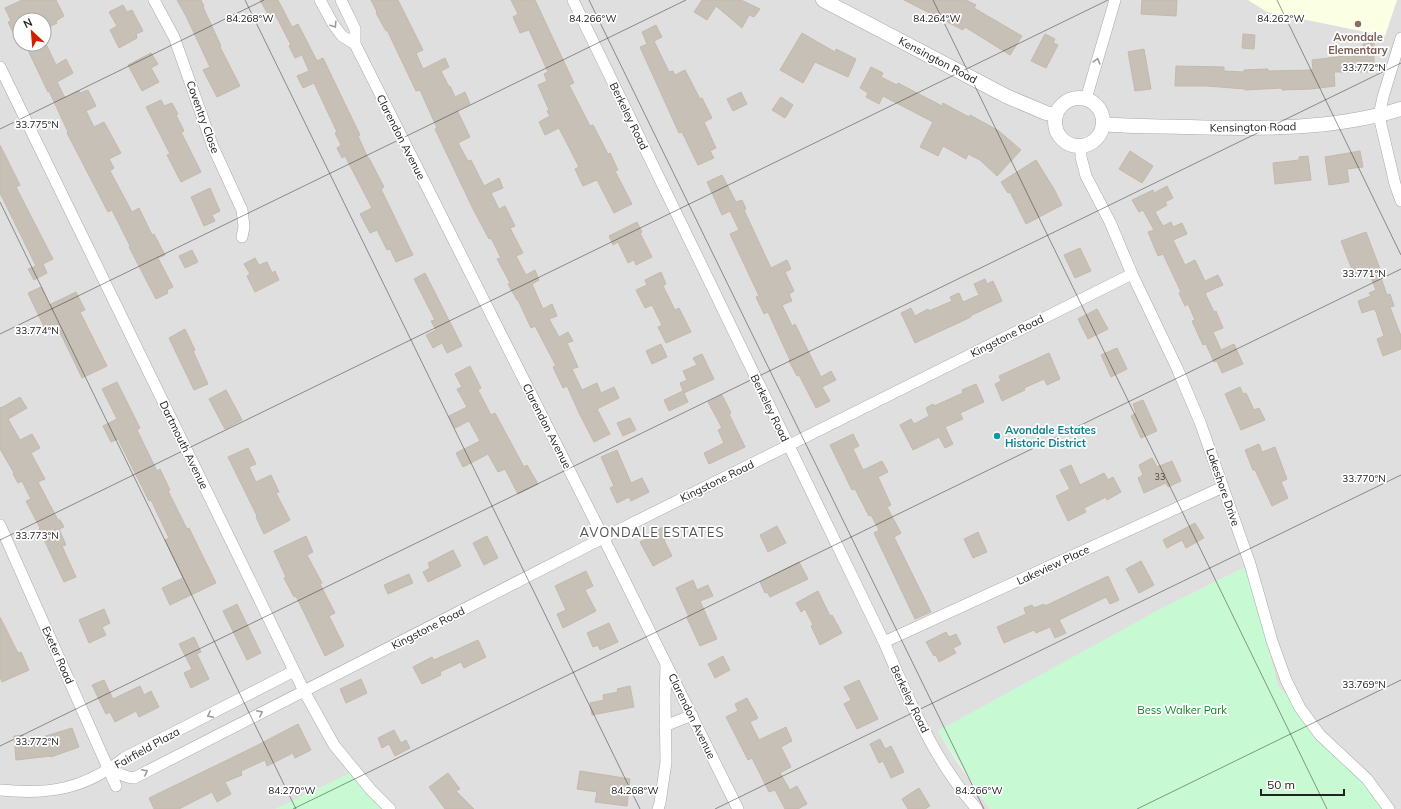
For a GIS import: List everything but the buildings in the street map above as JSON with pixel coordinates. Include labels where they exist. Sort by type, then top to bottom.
[{"type":"street","name":"Coventry Close","points":[[154,0],[174,37],[213,147],[242,210],[244,227],[242,237]]},
{"type":"street","name":"Clarendon Avenue","points":[[320,0],[333,24],[342,36],[355,44]]},
{"type":"street","name":"Clarendon Avenue","points":[[341,0],[355,29],[355,44],[738,809]]},
{"type":"street","name":"Berkeley Road","points":[[573,0],[884,642],[914,711],[941,759],[967,798],[977,809]]},
{"type":"street","name":"Kensington Road","points":[[823,0],[1006,96],[1046,113],[1056,115]]},
{"type":"street","points":[[1086,99],[1115,0]]},
{"type":"street","points":[[1401,38],[1383,97],[1380,116],[1395,184],[1401,201]]},
{"type":"street","name":"Dartmouth Avenue","points":[[0,67],[304,691],[334,745],[371,790],[390,809]]},
{"type":"street","points":[[1071,99],[1086,99],[1094,102],[1100,108],[1104,124],[1102,131],[1094,142],[1088,145],[1073,146],[1060,138],[1056,131],[1056,115],[1059,108],[1071,99]]},
{"type":"street","name":"Kensington Road","points":[[1104,124],[1248,129],[1318,126],[1380,116],[1401,109]]},
{"type":"street","name":"Lakeshore Drive","points":[[1081,146],[1081,157],[1086,176],[1110,222],[1132,274],[1177,368],[1200,422],[1250,564],[1272,641],[1286,680],[1300,708],[1320,735],[1367,779],[1389,809]]},
{"type":"street","name":"Kingstone Road","points":[[304,691],[603,538],[1132,274]]},
{"type":"street","name":"Lakeview Place","points":[[884,642],[1223,487]]},
{"type":"street","name":"Exeter Road","points":[[0,525],[116,786]]},
{"type":"street","points":[[658,809],[666,762],[666,664]]},
{"type":"street","name":"Fairfield Plaza","points":[[108,770],[124,758],[294,671]]},
{"type":"street","name":"Fairfield Plaza","points":[[108,770],[134,778],[304,691]]},
{"type":"street","points":[[665,726],[692,715]]},
{"type":"street","points":[[0,790],[27,793],[54,791],[75,786],[108,770]]},
{"type":"shaded area","points":[[0,0],[1401,0],[1401,809],[1392,809],[1278,686],[1247,567],[938,731],[956,761],[990,809],[0,809]]},
{"type":"shaded area","name":"Avondale Elementary","points":[[1248,0],[1397,0],[1385,36],[1267,12]]},
{"type":"green space","name":"Bess Walker Park","points":[[1247,566],[1278,686],[1392,809],[990,809],[938,731],[1162,608]]},
{"type":"green space","points":[[350,773],[392,809],[275,809]]},
{"type":"place","name":"Avondale Elementary","points":[[1358,24]]},
{"type":"place","name":"Avondale Estates Historic District","points":[[997,436]]},
{"type":"district","name":"AVONDALE ESTATES","points":[[652,532]]}]
